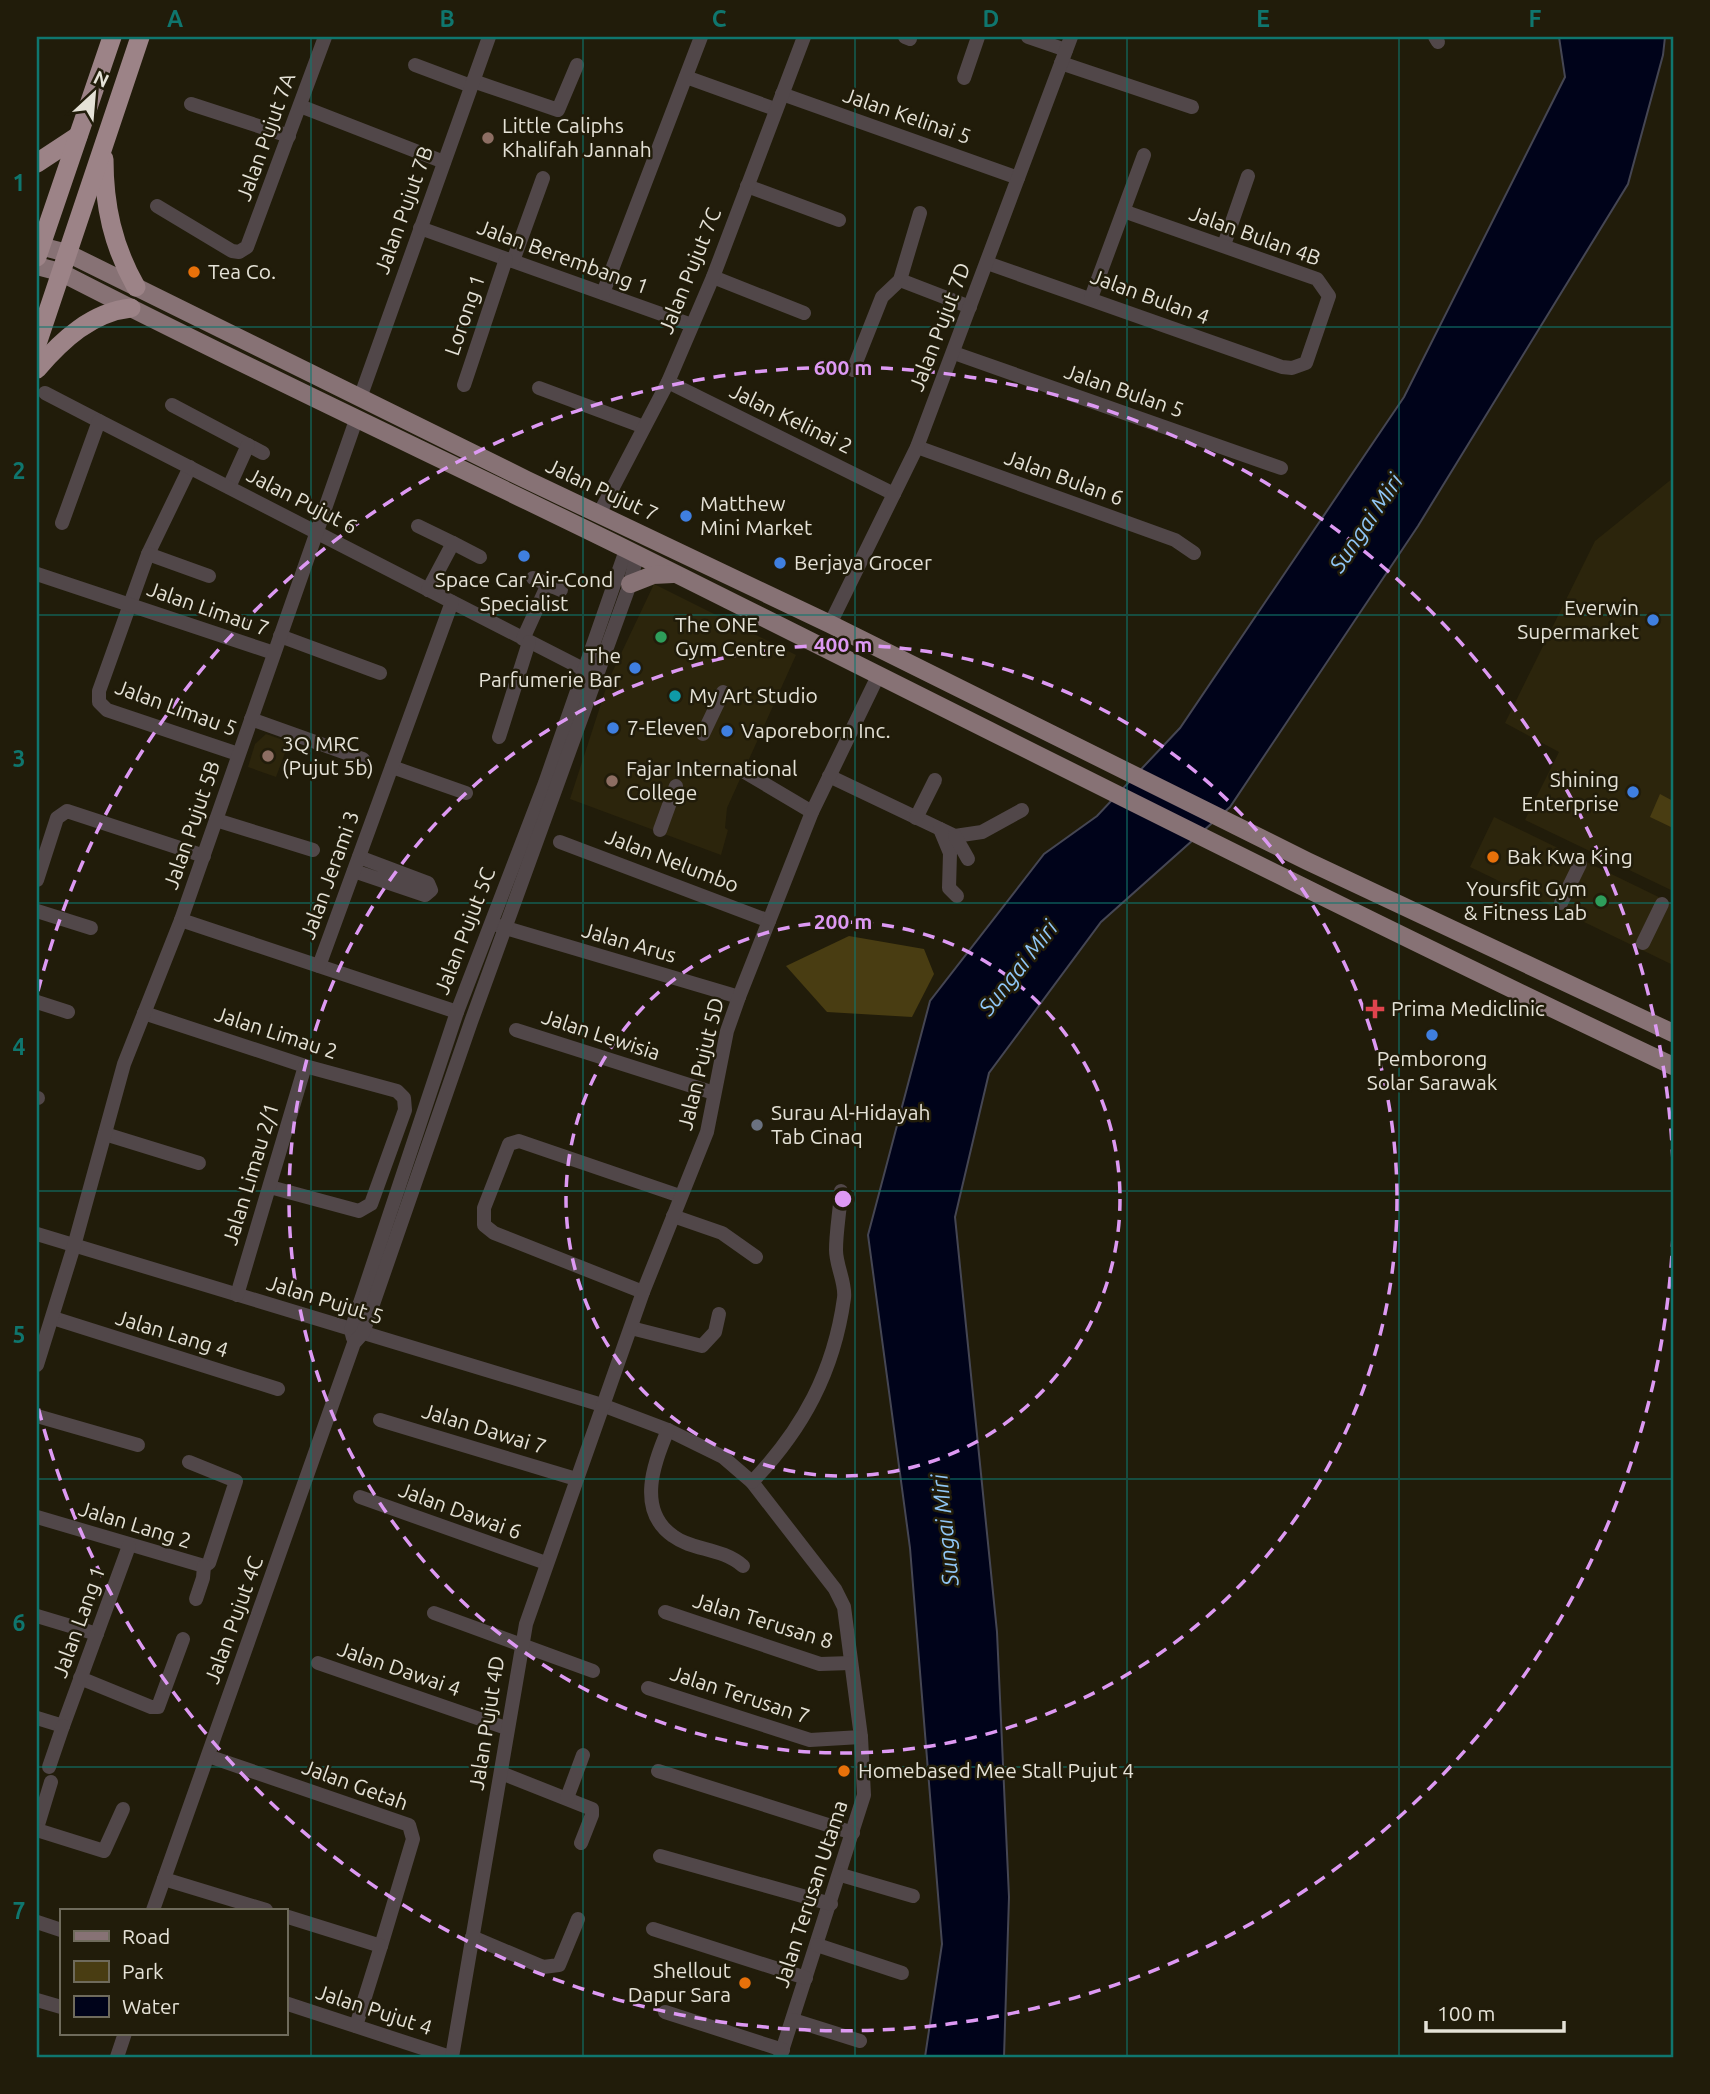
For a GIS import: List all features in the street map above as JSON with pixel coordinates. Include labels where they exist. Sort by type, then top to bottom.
[{"type":"highway","points":[[38,250],[112,37]]},
{"type":"highway","points":[[37,344],[104,137],[141,37]]},
{"type":"highway","points":[[37,163],[78,136]]},
{"type":"highway","points":[[104,137],[103,177],[109,220],[122,261],[136,287]]},
{"type":"highway","points":[[37,369],[62,342],[92,320],[105,313],[131,308]]},
{"type":"main road","points":[[38,250],[64,262]]},
{"type":"main road","points":[[37,267],[64,262]]},
{"type":"main road","name":"Jalan Pujut 7","points":[[64,262],[136,287],[527,480],[830,624],[1307,861],[1673,1033]]},
{"type":"main road","name":"Jalan Pujut 7","points":[[64,262],[131,308],[631,552],[1099,787],[1673,1066]]},
{"type":"main road","points":[[527,480],[550,497],[629,535],[631,552]]},
{"type":"main road","points":[[630,584],[653,575],[673,574]]},
{"type":"street","name":"Jalan Pujut 7A","points":[[157,206],[232,251],[243,250],[250,243],[326,37]]},
{"type":"street","name":"Jalan Pujut 7B","points":[[360,398],[489,37]]},
{"type":"street","points":[[603,293],[701,37]]},
{"type":"street","name":"Jalan Pujut 7C","points":[[598,514],[668,382],[713,277],[804,37]]},
{"type":"street","points":[[964,78],[978,37]]},
{"type":"street","points":[[1028,37],[1066,50],[1192,107]]},
{"type":"street","name":"Jalan Pujut 7D","points":[[830,624],[917,447],[1066,50]]},
{"type":"street","points":[[415,65],[558,110],[577,65]]},
{"type":"street","points":[[686,77],[775,109]]},
{"type":"street","name":"Jalan Kelinai 5","points":[[782,94],[1018,178]]},
{"type":"street","points":[[191,104],[289,136]]},
{"type":"street","points":[[300,106],[444,162]]},
{"type":"street","points":[[1091,298],[1126,212],[1144,156]]},
{"type":"street","points":[[1224,245],[1248,176]]},
{"type":"street","name":"Lorong 1","points":[[464,385],[543,178]]},
{"type":"street","points":[[747,186],[839,220]]},
{"type":"street","name":"Jalan Bulan 4B","points":[[1126,212],[1317,279],[1328,291],[1310,356],[1299,366]]},
{"type":"street","points":[[853,370],[882,298],[900,280],[920,213]]},
{"type":"street","name":"Jalan Berembang 1","points":[[420,228],[692,325]]},
{"type":"street","name":"Jalan Bulan 4","points":[[987,263],[1282,367],[1299,366]]},
{"type":"street","points":[[713,277],[804,313]]},
{"type":"street","points":[[900,280],[970,307]]},
{"type":"street","name":"Jalan Bulan 5","points":[[954,353],[1281,468]]},
{"type":"street","name":"Jalan Kelinai 2","points":[[668,382],[894,494]]},
{"type":"street","points":[[539,388],[644,427]]},
{"type":"street","name":"Jalan Pujut 6","points":[[45,393],[597,676]]},
{"type":"street","points":[[172,405],[263,453]]},
{"type":"street","name":"Jalan Pujut 5B","points":[[37,1365],[74,1246],[124,1064],[204,856],[356,420]]},
{"type":"street","points":[[62,523],[99,421]]},
{"type":"street","points":[[229,487],[248,445]]},
{"type":"street","name":"Jalan Bulan 6","points":[[917,447],[1175,540],[1194,553]]},
{"type":"street","name":"Jalan Limau 5","points":[[190,467],[148,554],[99,691],[99,702],[107,710],[238,754]]},
{"type":"street","points":[[418,526],[480,557]]},
{"type":"street","points":[[428,590],[453,543]]},
{"type":"street","name":"Jalan Pujut 5C","points":[[356,1335],[506,929],[551,786],[583,670],[630,584],[631,552]]},
{"type":"street","name":"Jalan Pujut 5C","points":[[356,1335],[457,1012],[489,923],[597,676],[605,633],[631,552]]},
{"type":"street","points":[[148,554],[209,576]]},
{"type":"street","name":"Jalan Limau 7","points":[[37,574],[274,653]]},
{"type":"street","points":[[499,737],[526,640],[554,587],[533,578]]},
{"type":"street","name":"Jalan Jerami 3","points":[[319,966],[452,602]]},
{"type":"street","points":[[280,636],[380,673]]},
{"type":"street","name":"Jalan Pujut 5D","points":[[601,1405],[707,1132],[727,1031],[739,997],[812,812],[878,676]]},
{"type":"street","points":[[703,734],[723,692]]},
{"type":"street","points":[[251,719],[363,759]]},
{"type":"street","points":[[392,767],[466,793]]},
{"type":"street","points":[[743,771],[812,812]]},
{"type":"street","points":[[829,776],[955,836],[982,832],[1022,810]]},
{"type":"street","points":[[916,818],[935,780]]},
{"type":"street","points":[[660,830],[677,786]]},
{"type":"street","points":[[37,880],[40,860],[57,818],[67,811],[204,856]]},
{"type":"street","points":[[216,820],[313,850]]},
{"type":"street","points":[[940,829],[950,853],[949,886],[957,896]]},
{"type":"street","points":[[955,836],[968,859]]},
{"type":"street","name":"Jalan Nelumbo","points":[[560,842],[769,920]]},
{"type":"street","points":[[1561,903],[1580,864]]},
{"type":"street","points":[[1643,943],[1662,904]]},
{"type":"street","points":[[37,911],[91,928]]},
{"type":"street","points":[[181,919],[457,1012]]},
{"type":"street","name":"Jalan Arus","points":[[489,923],[739,997]]},
{"type":"street","points":[[37,1002],[68,1012]]},
{"type":"street","name":"Jalan Limau 2","points":[[144,1013],[305,1066],[397,1091],[404,1098],[405,1110],[371,1204],[366,1209],[359,1211],[270,1187]]},
{"type":"street","name":"Jalan Lewisia","points":[[516,1030],[714,1093]]},
{"type":"street","name":"Jalan Limau 2/1","points":[[237,1295],[305,1066]]},
{"type":"street","points":[[105,1133],[199,1163]]},
{"type":"street","points":[[643,1292],[494,1233],[484,1225],[482,1218],[489,1195],[509,1144],[519,1141],[680,1196]]},
{"type":"street","points":[[752,1482],[796,1427],[815,1400],[824,1380],[844,1296],[836,1252],[841,1191]]},
{"type":"street","points":[[673,1216],[722,1233],[757,1257]]},
{"type":"street","name":"Jalan Pujut 5","points":[[37,1234],[237,1295],[356,1335],[601,1405]]},
{"type":"street","points":[[631,1328],[702,1346],[715,1332],[719,1314]]},
{"type":"street","name":"Jalan Lang 4","points":[[53,1318],[278,1389]]},
{"type":"street","name":"Jalan Pujut 4C","points":[[153,1909],[356,1335]]},
{"type":"street","name":"Jalan Terusan Utama","points":[[601,1405],[668,1430],[723,1457],[752,1482],[835,1589],[844,1606],[865,1782],[841,1875],[782,2054]]},
{"type":"street","name":"Jalan Pujut 4D","points":[[451,2057],[521,1645],[546,1563],[601,1405]]},
{"type":"street","points":[[37,1416],[138,1445]]},
{"type":"street","name":"Jalan Dawai 7","points":[[380,1420],[576,1479]]},
{"type":"street","points":[[668,1430],[655,1460],[650,1490],[653,1508],[673,1537],[731,1556],[743,1566]]},
{"type":"street","name":"Jalan Lang 2","points":[[37,1517],[204,1566],[209,1563],[236,1481],[189,1462]]},
{"type":"street","name":"Jalan Dawai 6","points":[[360,1497],[546,1563]]},
{"type":"street","name":"Jalan Lang 1","points":[[37,1829],[63,1726],[129,1546]]},
{"type":"street","points":[[196,1600],[204,1566]]},
{"type":"street","name":"Jalan Terusan 8","points":[[665,1612],[820,1664],[851,1663]]},
{"type":"street","points":[[433,1613],[593,1671]]},
{"type":"street","points":[[37,1616],[97,1634]]},
{"type":"street","points":[[80,1678],[151,1707],[158,1707],[183,1639]]},
{"type":"street","name":"Jalan Dawai 4","points":[[318,1663],[506,1728]]},
{"type":"street","name":"Jalan Terusan 7","points":[[648,1688],[810,1740],[861,1737]]},
{"type":"street","points":[[37,1718],[63,1726]]},
{"type":"street","points":[[567,1798],[583,1755]]},
{"type":"street","name":"Jalan Getah","points":[[208,1756],[409,1825],[413,1839],[381,1946]]},
{"type":"street","points":[[658,1771],[853,1833]]},
{"type":"street","points":[[500,1773],[592,1809],[581,1843]]},
{"type":"street","points":[[37,1829],[104,1851],[122,1809]]},
{"type":"street","points":[[660,1856],[831,1904]]},
{"type":"street","points":[[841,1875],[913,1896]]},
{"type":"street","points":[[164,1879],[263,1909]]},
{"type":"street","points":[[287,1917],[381,1946],[356,2026]]},
{"type":"street","points":[[472,1937],[543,1967],[554,1968],[559,1965],[578,1919]]},
{"type":"street","points":[[37,1922],[60,1930]]},
{"type":"street","points":[[653,1929],[806,1978]]},
{"type":"street","points":[[817,1945],[902,1973]]},
{"type":"street","points":[[37,2000],[60,2007]]},
{"type":"street","name":"Jalan Pujut 4","points":[[287,2004],[451,2057]]},
{"type":"street","points":[[665,2012],[782,2054]]},
{"type":"street","points":[[793,2020],[860,2041]]},
{"type":"street","points":[[117,2057],[124,2035]]},
{"type":"shaded area","points":[[1673,478],[1673,891],[1525,820],[1559,752],[1505,723],[1595,541]]},
{"type":"shaded area","points":[[654,584],[796,655],[727,808],[725,828],[728,830],[721,855],[570,799],[609,679]]},
{"type":"shaded area","name":"3Q MRC (Pujut 5b)","points":[[266,734],[289,742],[276,777],[248,767],[255,744]]},
{"type":"shaded area","points":[[1494,817],[1673,904],[1673,965],[1470,867]]},
{"type":"green space","points":[[1660,794],[1673,801],[1673,828],[1650,817]]},
{"type":"green space","points":[[849,936],[924,949],[934,974],[912,1017],[827,1012],[786,966]]},
{"type":"water","name":"Sungai Miri","points":[[1559,37],[1665,37],[1663,55],[1628,184],[1418,526],[1230,807],[1101,922],[989,1073],[955,1217],[997,1632],[1009,1897],[1004,2057],[925,2057],[942,1944],[910,1548],[868,1235],[930,1001],[1044,854],[1097,816],[1180,728],[1404,397],[1565,77]]},
{"type":"place","name":"Little Caliphs Khalifah Jannah","points":[[488,138]]},
{"type":"place","name":"Tea Co.","points":[[194,272]]},
{"type":"place","name":"Matthew Mini Market","points":[[686,516]]},
{"type":"place","name":"Space Car Air-Cond Specialist","points":[[524,556]]},
{"type":"place","name":"Berjaya Grocer","points":[[780,563]]},
{"type":"place","name":"Everwin Supermarket","points":[[1653,620]]},
{"type":"place","name":"The ONE Gym Centre","points":[[661,637]]},
{"type":"place","name":"The Parfumerie Bar","points":[[635,668]]},
{"type":"place","name":"My Art Studio","points":[[675,696]]},
{"type":"place","name":"7-Eleven","points":[[613,728]]},
{"type":"place","name":"Vaporeborn Inc.","points":[[727,731]]},
{"type":"place","name":"3Q MRC (Pujut 5b)","points":[[268,756]]},
{"type":"place","name":"Fajar International College","points":[[612,781]]},
{"type":"place","name":"Shining Enterprise","points":[[1633,792]]},
{"type":"place","name":"Bak Kwa King","points":[[1493,857]]},
{"type":"place","name":"Yoursfit Gym & Fitness Lab","points":[[1601,901]]},
{"type":"place","name":"Prima Mediclinic","points":[[1375,1009]]},
{"type":"place","name":"Pemborong Solar Sarawak","points":[[1432,1035]]},
{"type":"place","name":"Surau Al-Hidayah Tab Cinaq","points":[[757,1125]]},
{"type":"place","name":"Homebased Mee Stall Pujut 4","points":[[844,1771]]},
{"type":"place","name":"Shellout Dapur Sara","points":[[745,1983]]}]
